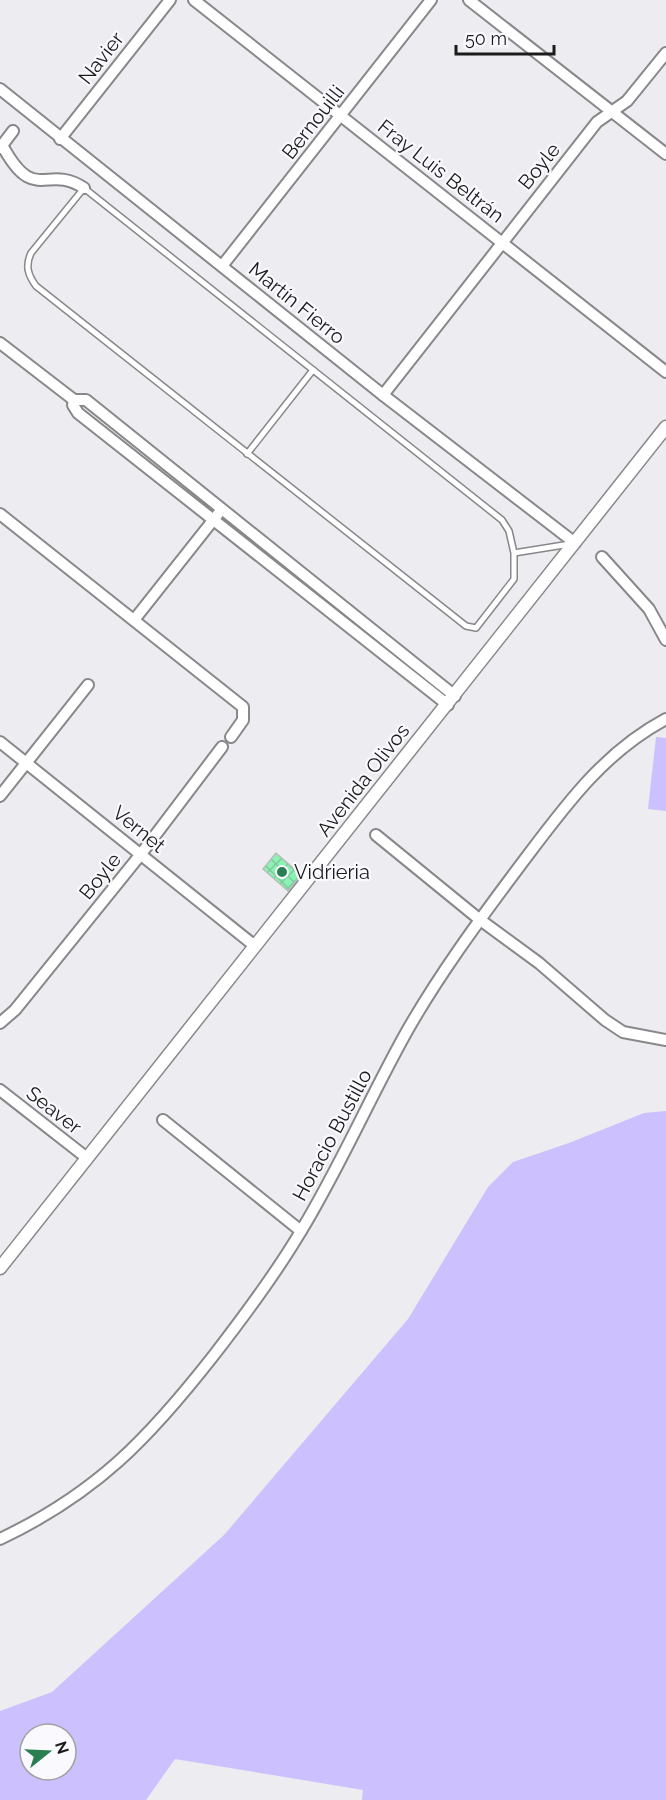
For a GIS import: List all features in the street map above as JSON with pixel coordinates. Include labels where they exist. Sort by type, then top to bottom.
[{"type":"street","name":"Navier","points":[[60,139],[170,0]]},
{"type":"street","name":"Fray Luis Beltrán","points":[[194,0],[666,372]]},
{"type":"street","name":"Bernouilli","points":[[222,266],[431,0]]},
{"type":"street","points":[[468,0],[666,154]]},
{"type":"street","name":"Boyle","points":[[383,395],[597,122],[627,101],[666,53]]},
{"type":"street","name":"Martín Fierro","points":[[0,89],[383,395],[574,543]]},
{"type":"street","points":[[13,131],[1,146],[18,170],[26,177],[74,182],[84,188]]},
{"type":"street","points":[[0,343],[74,400],[86,399],[321,589],[451,700]]},
{"type":"street","points":[[74,400],[73,405],[78,413],[313,599],[451,700]]},
{"type":"street","name":"Avenida Olivos","points":[[0,1268],[666,427]]},
{"type":"street","points":[[134,620],[222,509]]},
{"type":"street","points":[[0,514],[243,707],[243,720],[231,737]]},
{"type":"street","points":[[602,557],[649,609],[666,640]]},
{"type":"street","points":[[313,599],[321,589]]},
{"type":"street","points":[[0,796],[88,685]]},
{"type":"street","name":"Horacio Bustillo","points":[[0,1539],[40,1519],[88,1488],[154,1429],[230,1334],[301,1231],[407,1031],[479,919],[579,787],[627,744],[666,719]]},
{"type":"street","name":"Vernet","points":[[0,742],[255,946]]},
{"type":"street","name":"Boyle","points":[[0,1023],[19,1005],[141,854],[222,747]]},
{"type":"street","points":[[376,835],[479,919],[539,963],[605,1020],[623,1032],[666,1040]]},
{"type":"street","name":"Seaver","points":[[0,1090],[87,1158]]},
{"type":"street","points":[[163,1120],[301,1231]]},
{"type":"lane","points":[[84,188],[502,520],[509,531],[514,553],[514,579],[476,628],[471,628],[247,454],[36,286],[29,277],[28,260],[31,253],[84,188]]},
{"type":"lane","points":[[247,454],[314,370]]},
{"type":"lane","points":[[514,553],[574,543]]},
{"type":"shaded area","points":[[656,737],[666,738],[666,811],[648,809]]},
{"type":"shaded area","points":[[666,1111],[666,1800],[362,1800],[363,1790],[175,1759],[146,1800],[0,1800],[0,1711],[52,1692],[224,1535],[408,1319],[488,1187],[513,1162],[569,1143],[644,1113]]},
{"type":"building","name":"Vidrieria","points":[[276,853],[301,875],[288,891],[263,869]]},
{"type":"place","name":"Vidrieria","points":[[282,872]]}]
